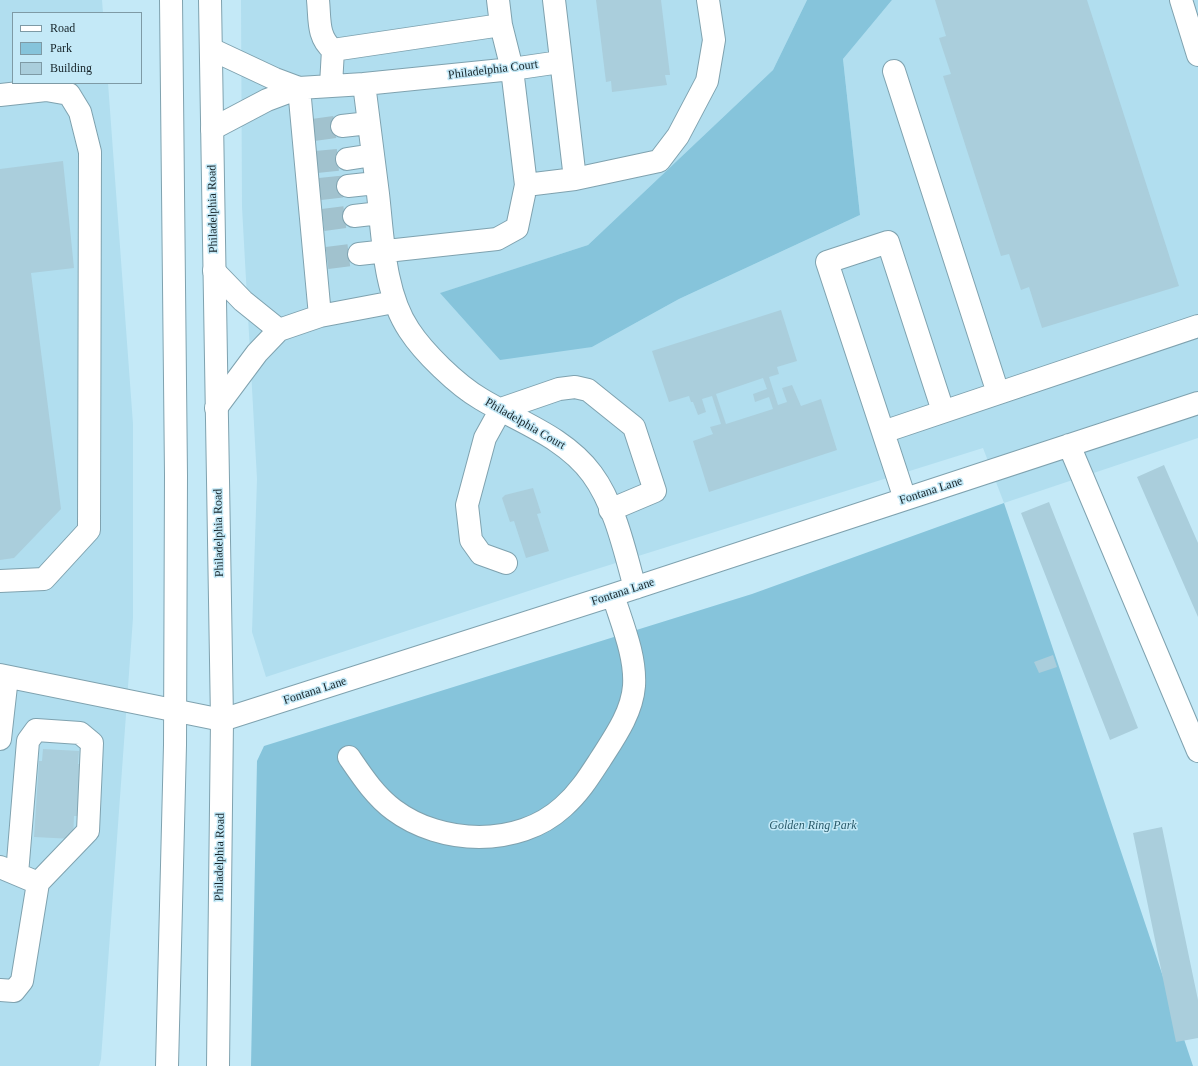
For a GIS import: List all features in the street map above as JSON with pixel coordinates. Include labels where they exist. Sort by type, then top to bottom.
[{"type":"main road","points":[[168,1066],[175,711],[176,476],[171,0]]},
{"type":"main road","name":"Philadelphia Road","points":[[210,0],[222,720],[218,1066]]},
{"type":"main road","points":[[318,0],[321,35],[324,43],[333,50],[501,25]]},
{"type":"main road","points":[[359,254],[497,239],[517,228],[526,185],[512,69],[501,25],[498,0]]},
{"type":"main road","points":[[554,0],[560,62],[575,179]]},
{"type":"main road","points":[[526,185],[575,179],[660,161],[678,136],[707,81],[714,40],[708,0]]},
{"type":"main road","points":[[1180,0],[1198,55]]},
{"type":"main road","points":[[211,49],[268,76],[299,88]]},
{"type":"main road","points":[[331,85],[333,50]]},
{"type":"main road","name":"Philadelphia Court","points":[[299,88],[364,84],[512,69],[560,62]]},
{"type":"main road","points":[[894,71],[998,393]]},
{"type":"main road","name":"Philadelphia Court","points":[[364,84],[385,251],[394,302],[409,330],[440,364],[480,398],[563,445],[579,459],[592,474],[610,510],[635,588]]},
{"type":"main road","points":[[212,129],[267,100],[299,88]]},
{"type":"main road","points":[[299,88],[308,131],[315,190],[321,259],[320,316]]},
{"type":"main road","points":[[0,95],[46,90],[69,94],[80,112],[90,152],[89,530],[44,579],[0,581]]},
{"type":"main road","points":[[342,126],[369,123]]},
{"type":"main road","points":[[347,159],[373,155]]},
{"type":"main road","points":[[348,186],[376,182]]},
{"type":"main road","points":[[354,216],[380,213]]},
{"type":"main road","points":[[905,499],[827,262],[888,242],[943,411]]},
{"type":"main road","points":[[214,271],[243,301],[279,330]]},
{"type":"main road","points":[[216,408],[257,353],[279,330],[320,316],[394,302]]},
{"type":"main road","points":[[883,432],[1198,326]]},
{"type":"main road","points":[[506,563],[481,554],[471,540],[467,505],[485,438],[501,410],[559,389],[576,387],[588,390],[634,427],[655,491],[610,510]]},
{"type":"main road","name":"Fontana Lane","points":[[4,676],[222,720],[635,588],[1198,403]]},
{"type":"main road","points":[[1069,445],[1198,751]]},
{"type":"main road","points":[[349,757],[373,789],[394,810],[413,821],[438,831],[460,836],[488,836],[514,833],[538,823],[562,808],[582,789],[614,739],[628,712],[634,687],[633,669],[629,647],[613,595]]},
{"type":"main road","points":[[0,739],[4,676]]},
{"type":"main road","points":[[0,990],[14,991],[22,981],[38,883],[88,831],[92,743],[80,733],[36,730],[28,741],[9,871],[38,883]]},
{"type":"shaded area","points":[[0,0],[102,0],[103,12],[12,12],[12,84],[108,84],[133,424],[133,618],[101,1059],[99,1066],[0,1066]]},
{"type":"shaded area","points":[[241,0],[807,0],[773,70],[588,245],[441,293],[592,347],[679,299],[860,215],[843,59],[892,0],[1198,0],[1198,438],[1004,503],[983,448],[568,578],[266,677],[252,632],[257,479],[242,207]]},
{"type":"green space","points":[[807,0],[892,0],[843,59],[860,215],[679,299],[592,347],[500,360],[440,293],[588,245],[773,70]]},
{"type":"green space","name":"Golden Ring Park","points":[[1004,503],[1193,1066],[251,1066],[257,761],[264,746],[752,594]]},
{"type":"building","points":[[596,0],[661,0],[670,75],[665,75],[667,85],[612,92],[611,81],[606,82]]},
{"type":"building","points":[[935,0],[1087,0],[1179,286],[1042,328],[1029,287],[1021,290],[1009,254],[1001,256],[943,76],[951,74],[939,38],[946,36]]},
{"type":"building","points":[[63,161],[74,268],[31,273],[61,509],[14,558],[0,560],[0,169]]},
{"type":"building","points":[[781,310],[797,361],[777,367],[779,374],[769,377],[778,405],[787,402],[782,388],[792,385],[801,406],[821,399],[837,450],[709,492],[693,441],[713,434],[710,427],[721,424],[712,396],[702,399],[706,412],[698,415],[689,396],[669,402],[652,351]],"holes":[[[763,378],[767,389],[753,394],[755,402],[769,397],[773,409],[726,424],[716,394]]]},
{"type":"building","points":[[1164,465],[1198,543],[1198,617],[1137,477]]},
{"type":"building","points":[[533,488],[541,513],[537,514],[549,551],[526,558],[514,521],[510,522],[502,498],[505,495]]},
{"type":"building","points":[[1049,502],[1138,728],[1110,740],[1021,513]]},
{"type":"building","points":[[1053,655],[1057,667],[1039,673],[1034,662]]},
{"type":"building","points":[[43,749],[79,751],[78,764],[81,764],[77,816],[74,816],[73,839],[34,837],[39,761],[42,761]]},
{"type":"building","points":[[1162,827],[1198,1000],[1198,1038],[1176,1042],[1133,833]]},
{"type":"tunnel","points":[[313,130],[342,126]]},
{"type":"tunnel","points":[[316,162],[347,159]]},
{"type":"tunnel","points":[[320,189],[348,186]]},
{"type":"tunnel","points":[[323,220],[354,216]]},
{"type":"tunnel","points":[[327,258],[359,254]]}]
